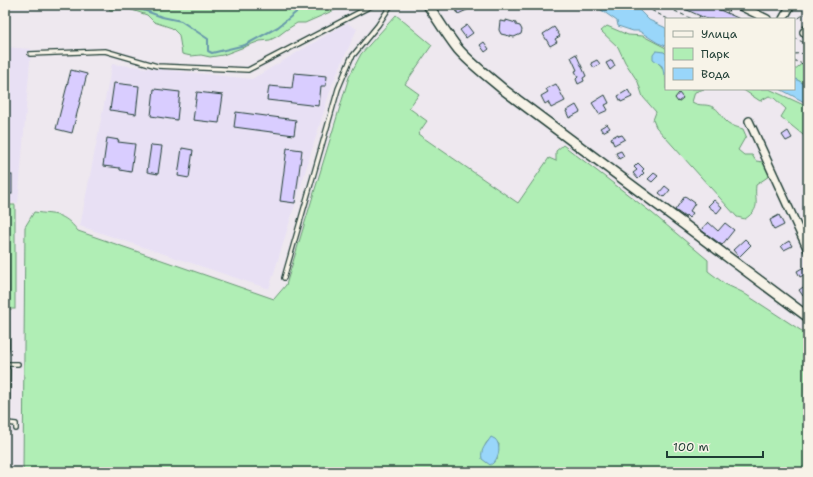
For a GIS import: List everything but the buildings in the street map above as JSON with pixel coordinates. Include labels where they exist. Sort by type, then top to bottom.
[{"type":"street","points":[[428,5],[459,49],[475,66],[498,85],[808,317]]},
{"type":"street","points":[[738,5],[765,18]]},
{"type":"street","points":[[784,18],[791,5]]},
{"type":"street","points":[[749,121],[808,250]]},
{"type":"lane","points":[[30,54],[105,51],[157,66],[248,70],[373,5]]},
{"type":"lane","points":[[284,278],[338,89],[351,58],[378,25],[391,5]]},
{"type":"lane","points":[[5,226],[7,347],[5,355]]},
{"type":"lane","points":[[5,364],[18,364]]},
{"type":"lane","points":[[5,370],[8,370],[6,423],[16,424],[16,429]]},
{"type":"path","points":[[650,5],[649,9],[651,11],[666,18]]},
{"type":"path","points":[[662,5],[690,18]]},
{"type":"path","points":[[727,13],[730,8]]},
{"type":"path","points":[[795,19],[797,19],[808,12]]},
{"type":"path","points":[[795,38],[806,45],[804,54]]},
{"type":"path","points":[[795,54],[808,54]]},
{"type":"path","points":[[795,61],[808,66]]},
{"type":"shaded area","points":[[347,23],[357,29],[332,85],[269,289],[80,226],[112,64],[252,79]]},
{"type":"shaded area","points":[[5,47],[31,49],[18,203],[5,203]]},
{"type":"green space","points":[[106,5],[346,5],[305,23],[297,23],[270,40],[260,41],[223,55],[210,57],[182,54],[179,35],[172,28],[154,22],[147,15],[129,9],[110,10]]},
{"type":"green space","points":[[396,15],[432,45],[405,84],[419,94],[409,108],[427,121],[418,134],[518,203],[549,158],[556,161],[556,151],[563,145],[652,213],[708,260],[708,271],[725,284],[742,292],[808,335],[808,472],[23,472],[25,227],[34,212],[54,214],[63,217],[68,220],[78,231],[274,299],[286,285],[349,77],[361,54]],"holes":[[[488,441],[499,444],[497,459],[485,445]]]},
{"type":"green space","points":[[607,26],[628,35],[643,36],[665,47],[665,53],[663,52],[653,58],[663,69],[665,76],[665,90],[701,90],[695,92],[692,102],[713,107],[728,123],[743,129],[746,136],[738,150],[744,155],[752,155],[756,161],[763,162],[769,168],[769,176],[756,185],[756,204],[754,211],[745,219],[737,217],[656,127],[653,120],[656,112],[643,97],[638,82],[625,62],[618,47],[601,31]]},
{"type":"green space","points":[[808,59],[808,86],[795,79],[795,69]]},
{"type":"green space","points":[[744,90],[771,90],[808,107],[808,139],[781,117],[786,109],[774,98],[769,96],[760,101]]},
{"type":"green space","points":[[5,205],[15,205],[15,309],[5,309]]},
{"type":"water","points":[[594,5],[641,5],[639,10],[649,20],[665,28],[665,46],[639,31],[633,31],[618,26],[617,21]]},
{"type":"water","points":[[656,51],[665,53],[665,74],[662,66],[653,59],[653,55]]},
{"type":"water","points":[[795,79],[808,86],[808,104],[782,90],[795,90]]},
{"type":"water","points":[[491,437],[497,442],[499,449],[496,460],[490,465],[482,459],[482,452]]},
{"type":"waterway","points":[[130,5],[162,17],[181,21],[208,39],[208,51],[212,53],[245,45],[278,27],[305,5]]}]
